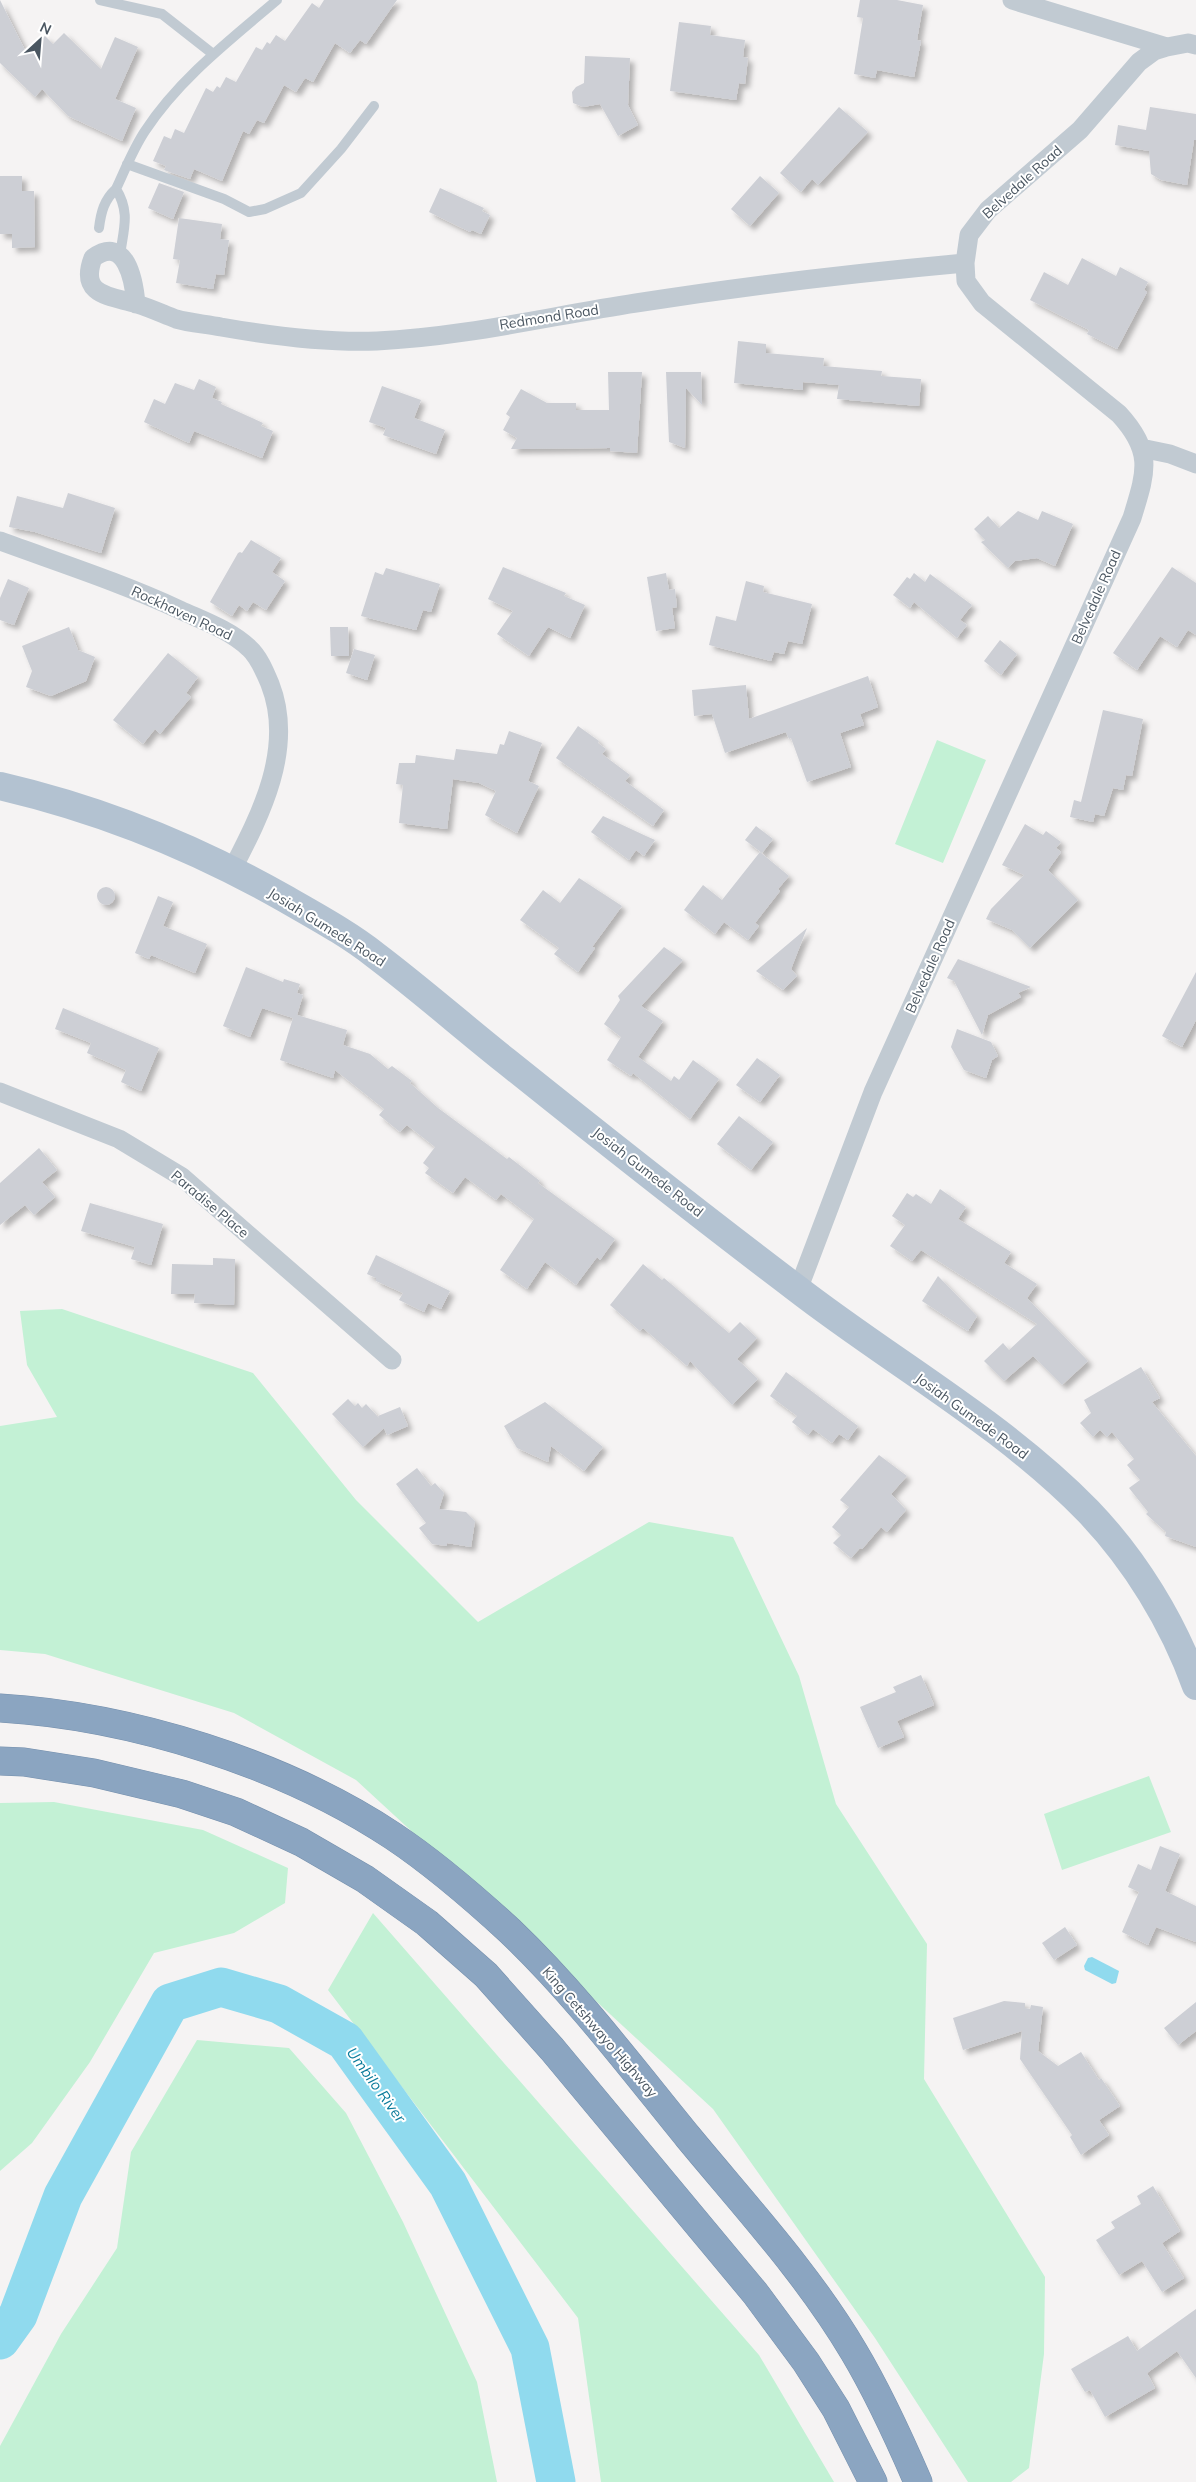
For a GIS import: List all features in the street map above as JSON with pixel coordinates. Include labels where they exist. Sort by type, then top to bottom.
[{"type":"highway","name":"King Cetshwayo Highway","points":[[0,1708],[83,1718],[153,1733],[218,1752],[317,1793],[391,1835],[449,1877],[512,1933],[576,1999],[796,2268],[853,2350],[888,2414],[918,2482]]},
{"type":"highway","points":[[0,1761],[24,1762],[94,1772],[182,1794],[236,1812],[301,1842],[358,1874],[427,1923],[486,1975],[552,2049],[756,2292],[821,2386],[873,2482]]},
{"type":"main road","name":"Josiah Gumede Road","points":[[0,786],[77,806],[152,835],[232,870],[281,896],[372,952],[504,1059],[798,1290],[1007,1439],[1059,1483],[1091,1515],[1119,1548],[1157,1603],[1193,1669]]},
{"type":"street","points":[[1012,0],[1167,47]]},
{"type":"street","name":"Belvedale Road","points":[[798,1290],[873,1092],[1132,518],[1141,489],[1145,465],[1135,431],[1119,414],[982,303],[966,281],[965,263],[969,235],[988,210],[1080,130],[1139,62],[1154,52],[1167,47],[1188,43],[1196,45]]},
{"type":"street","name":"Redmond Road","points":[[120,256],[110,251],[102,252],[93,258],[90,274],[92,285],[100,294],[109,298],[136,304],[178,319],[231,328],[298,338],[376,341],[455,332],[638,302],[854,273],[965,263]]},
{"type":"street","points":[[120,256],[132,275],[136,304]]},
{"type":"street","points":[[1141,448],[1170,454],[1196,464]]},
{"type":"street","name":"Rockhaven Road","points":[[0,541],[149,595],[210,623],[236,637],[251,649],[260,662],[274,693],[278,710],[278,747],[274,770],[260,812],[232,870]]},
{"type":"street","name":"Paradise Place","points":[[0,1092],[119,1138],[182,1177],[392,1360]]},
{"type":"lane","points":[[100,0],[162,14],[212,54]]},
{"type":"lane","points":[[99,228],[102,210],[108,196],[116,189],[145,131],[184,83],[212,54],[277,0]]},
{"type":"lane","points":[[127,164],[224,199],[249,212],[265,209],[301,193],[341,148],[374,106]]},
{"type":"lane","points":[[116,189],[124,202],[126,216],[120,256]]},
{"type":"green space","points":[[937,740],[986,760],[943,863],[895,844]]},
{"type":"green space","points":[[62,1309],[253,1373],[356,1500],[478,1622],[649,1522],[733,1537],[799,1676],[836,1804],[927,1944],[924,2079],[1045,2277],[1044,2354],[1029,2468],[1011,2482],[968,2482],[875,2338],[713,2109],[356,1780],[234,1713],[45,1654],[0,1650],[0,1426],[57,1417],[27,1365],[20,1311]]},
{"type":"green space","points":[[1149,1776],[1171,1832],[1062,1870],[1044,1814]]},
{"type":"green space","points":[[54,1802],[203,1830],[288,1868],[285,1903],[234,1933],[154,1953],[90,2062],[32,2143],[0,2171],[0,1803]]},
{"type":"green space","points":[[373,1913],[759,2355],[834,2482],[601,2482],[578,2318],[328,1990]]},
{"type":"green space","points":[[197,2040],[289,2048],[346,2113],[403,2222],[477,2382],[497,2482],[0,2482],[0,2446],[61,2334],[117,2248],[131,2152]]},
{"type":"water","points":[[1092,1957],[1119,1971],[1116,1983],[1112,1984],[1085,1970],[1084,1966],[1088,1958]]},
{"type":"building","points":[[0,0],[27,54],[45,36],[53,44],[64,33],[101,69],[115,37],[138,47],[115,99],[136,108],[122,141],[68,116],[42,89],[35,97],[0,63]]},
{"type":"building","points":[[324,0],[397,0],[366,44],[360,40],[350,53],[335,43],[313,82],[305,78],[296,92],[284,85],[264,123],[257,120],[249,134],[243,131],[222,181],[194,169],[190,179],[164,170],[166,166],[153,161],[164,136],[171,139],[175,129],[184,133],[206,88],[213,92],[217,86],[220,88],[226,77],[236,82],[256,47],[262,50],[267,42],[270,44],[276,35],[285,41],[312,3],[319,8]]},
{"type":"building","points":[[860,0],[897,0],[923,5],[917,40],[921,41],[914,77],[877,70],[875,78],[854,74],[863,18],[857,17]]},
{"type":"building","points":[[679,22],[711,26],[710,35],[745,40],[743,57],[748,58],[745,84],[739,83],[736,100],[670,91]]},
{"type":"building","points":[[585,56],[630,58],[628,105],[638,125],[618,136],[600,104],[583,107],[573,103],[572,92],[576,87],[584,83]]},
{"type":"building","points":[[839,107],[868,132],[818,185],[812,179],[801,192],[780,173]]},
{"type":"building","points":[[1150,107],[1196,114],[1196,140],[1194,140],[1187,185],[1161,180],[1151,174],[1149,151],[1115,145],[1118,125],[1146,130]]},
{"type":"building","points":[[0,176],[22,176],[22,191],[34,191],[35,247],[12,248],[12,234],[0,234]]},
{"type":"building","points":[[760,176],[779,193],[750,226],[731,209]]},
{"type":"building","points":[[159,183],[184,192],[173,219],[148,208]]},
{"type":"building","points":[[440,188],[484,208],[482,211],[490,215],[481,234],[472,230],[470,232],[429,212]]},
{"type":"building","points":[[179,218],[222,224],[220,239],[229,240],[224,275],[216,274],[213,289],[176,283],[180,260],[173,259]]},
{"type":"building","points":[[1082,258],[1116,276],[1120,267],[1148,282],[1144,290],[1147,292],[1117,349],[1087,334],[1089,330],[1030,300],[1044,272],[1068,285]]},
{"type":"building","points":[[738,341],[766,344],[766,353],[824,358],[823,366],[882,371],[881,376],[921,379],[919,406],[837,399],[839,385],[803,382],[803,390],[734,383]]},
{"type":"building","points":[[608,372],[642,372],[637,453],[610,451],[610,448],[511,449],[517,438],[503,430],[510,417],[506,414],[521,389],[547,403],[576,403],[576,410],[609,410]]},
{"type":"building","points":[[666,372],[701,372],[702,405],[686,388],[685,448],[669,442]]},
{"type":"building","points":[[199,379],[216,387],[212,398],[263,423],[261,426],[273,431],[262,458],[194,431],[189,443],[144,422],[154,399],[165,404],[175,383],[194,390]]},
{"type":"building","points":[[382,386],[421,400],[414,418],[445,430],[436,454],[383,435],[386,428],[369,422]]},
{"type":"building","points":[[68,493],[115,508],[101,553],[35,532],[9,527],[17,496],[63,508]]},
{"type":"building","points":[[1018,511],[1038,520],[1042,511],[1073,524],[1055,566],[1037,558],[1015,561],[1008,568],[981,542],[985,540],[974,529],[988,516],[999,528]]},
{"type":"building","points":[[251,540],[281,558],[272,572],[285,581],[266,610],[253,602],[247,611],[239,605],[232,616],[210,602],[238,553],[242,553]]},
{"type":"building","points":[[503,567],[566,593],[564,596],[585,605],[570,638],[548,627],[529,656],[497,634],[513,611],[488,599]]},
{"type":"building","points":[[1172,567],[1196,583],[1196,635],[1188,630],[1177,647],[1160,636],[1137,670],[1113,653]]},
{"type":"building","points":[[386,568],[440,584],[431,612],[423,610],[416,630],[361,616],[375,572],[383,575]]},
{"type":"building","points":[[666,573],[669,590],[675,589],[677,607],[672,608],[675,628],[656,631],[647,577]]},
{"type":"building","points":[[914,573],[925,582],[930,574],[972,605],[960,620],[967,625],[957,638],[914,602],[910,608],[893,595],[907,577],[910,579]]},
{"type":"building","points":[[8,579],[29,588],[14,625],[0,620],[0,598]]},
{"type":"building","points":[[746,581],[764,586],[763,592],[812,604],[802,644],[788,641],[784,654],[774,652],[771,661],[709,645],[716,616],[736,621]]},
{"type":"building","points":[[69,627],[78,650],[95,657],[86,681],[51,696],[26,687],[32,671],[22,646]]},
{"type":"building","points":[[330,627],[348,627],[349,656],[331,656]]},
{"type":"building","points":[[1000,640],[1017,654],[1001,675],[984,661]]},
{"type":"building","points":[[354,649],[375,655],[367,680],[346,673]]},
{"type":"building","points":[[168,653],[198,677],[186,693],[191,697],[160,734],[155,729],[143,744],[113,720]]},
{"type":"building","points":[[868,676],[878,707],[860,714],[864,725],[840,733],[851,767],[807,782],[791,738],[789,739],[786,732],[725,753],[712,714],[694,716],[692,690],[746,685],[749,719]]},
{"type":"building","points":[[1103,710],[1143,719],[1132,776],[1126,775],[1123,790],[1113,788],[1104,816],[1095,814],[1093,822],[1070,817],[1074,800],[1081,802]]},
{"type":"building","points":[[578,726],[599,741],[598,743],[606,749],[602,754],[630,775],[625,781],[664,810],[653,826],[556,758]]},
{"type":"building","points":[[509,731],[542,743],[528,781],[539,786],[517,833],[485,815],[496,791],[479,783],[453,779],[447,829],[399,823],[403,785],[396,784],[399,763],[415,763],[416,755],[454,760],[456,749],[497,754],[500,744],[504,745]]},
{"type":"building","points":[[603,816],[655,840],[644,856],[636,850],[629,860],[591,832]]},
{"type":"building","points":[[1025,824],[1043,835],[1046,831],[1061,842],[1056,848],[1061,852],[1048,870],[1078,900],[1030,948],[1012,930],[986,919],[991,909],[1024,875],[1002,865]]},
{"type":"building","points":[[756,826],[773,839],[762,853],[745,840]]},
{"type":"building","points":[[760,852],[789,876],[755,923],[759,926],[748,940],[724,922],[715,934],[684,910],[703,885],[722,900]]},
{"type":"building","points":[[579,878],[622,906],[592,947],[595,948],[578,972],[554,954],[559,948],[520,920],[543,890],[560,903]]},
{"type":"building","points":[[102,887],[110,887],[115,892],[113,903],[102,905],[97,900],[97,892]]},
{"type":"building","points":[[158,896],[173,902],[163,926],[207,944],[195,973],[151,955],[149,959],[135,953]]},
{"type":"building","points":[[807,928],[791,969],[797,976],[783,990],[756,971]]},
{"type":"building","points":[[664,947],[683,960],[641,1006],[663,1021],[638,1057],[671,1081],[674,1076],[679,1080],[693,1060],[719,1079],[690,1119],[633,1073],[631,1076],[607,1060],[621,1037],[604,1024],[620,1000],[618,996]]},
{"type":"building","points":[[958,959],[1031,987],[1018,993],[1021,997],[988,1015],[982,1035],[954,981],[947,978]]},
{"type":"building","points":[[246,967],[283,982],[284,979],[300,984],[297,993],[303,995],[297,1015],[347,1030],[343,1045],[370,1054],[388,1069],[392,1066],[412,1081],[410,1083],[438,1108],[507,1159],[509,1157],[540,1181],[538,1183],[615,1239],[600,1260],[597,1257],[576,1285],[545,1262],[527,1289],[500,1270],[534,1219],[501,1194],[496,1200],[465,1177],[453,1193],[425,1173],[429,1168],[423,1163],[435,1147],[407,1125],[400,1132],[379,1115],[384,1109],[335,1070],[333,1078],[280,1060],[293,1018],[262,1008],[250,1037],[223,1026]]},
{"type":"building","points":[[1196,972],[1196,1020],[1182,1047],[1162,1036]]},
{"type":"building","points":[[63,1008],[159,1048],[141,1091],[121,1082],[126,1070],[87,1053],[91,1043],[55,1029]]},
{"type":"building","points":[[957,1029],[991,1042],[998,1056],[992,1060],[986,1078],[964,1070],[951,1047]]},
{"type":"building","points":[[757,1058],[780,1075],[760,1102],[736,1085]]},
{"type":"building","points":[[739,1116],[773,1142],[751,1170],[717,1144]]},
{"type":"building","points":[[39,1148],[57,1170],[42,1182],[55,1197],[34,1215],[25,1205],[0,1225],[0,1183]]},
{"type":"building","points":[[940,1189],[966,1207],[958,1219],[1011,1252],[1004,1263],[1037,1284],[1027,1298],[1088,1361],[1062,1385],[1033,1356],[1004,1381],[984,1361],[1003,1343],[1009,1350],[1037,1324],[921,1250],[912,1261],[890,1246],[905,1225],[892,1216],[907,1193],[913,1197],[916,1194],[931,1204]]},
{"type":"building","points":[[90,1203],[163,1224],[151,1265],[131,1259],[135,1247],[81,1231]]},
{"type":"building","points":[[376,1255],[450,1291],[441,1309],[428,1303],[424,1312],[399,1300],[403,1293],[376,1281],[376,1278],[367,1274]]},
{"type":"building","points":[[213,1258],[235,1259],[234,1305],[194,1303],[195,1294],[171,1294],[172,1264],[213,1265]]},
{"type":"building","points":[[643,1264],[662,1280],[664,1278],[729,1333],[740,1322],[757,1338],[737,1359],[758,1379],[732,1405],[690,1361],[687,1366],[643,1328],[640,1331],[610,1305]]},
{"type":"building","points":[[938,1276],[977,1316],[968,1331],[922,1301]]},
{"type":"building","points":[[1141,1367],[1160,1398],[1152,1402],[1196,1456],[1196,1547],[1165,1536],[1166,1532],[1146,1514],[1148,1512],[1129,1488],[1140,1480],[1127,1465],[1134,1459],[1112,1432],[1107,1437],[1100,1430],[1093,1437],[1080,1423],[1091,1413],[1084,1400]]},
{"type":"building","points":[[786,1372],[858,1426],[848,1440],[839,1434],[832,1443],[813,1429],[808,1435],[792,1422],[797,1416],[770,1396]]},
{"type":"building","points":[[348,1399],[355,1406],[358,1403],[362,1408],[366,1404],[379,1418],[378,1416],[400,1407],[408,1426],[387,1435],[384,1428],[363,1447],[332,1414]]},
{"type":"building","points":[[545,1402],[603,1447],[584,1471],[551,1446],[548,1462],[517,1448],[504,1426]]},
{"type":"building","points":[[879,1455],[907,1476],[891,1494],[906,1510],[887,1532],[881,1527],[862,1549],[860,1548],[851,1558],[833,1543],[841,1535],[832,1527],[849,1507],[840,1500]]},
{"type":"building","points":[[417,1468],[431,1486],[435,1483],[444,1493],[439,1509],[466,1512],[475,1521],[471,1547],[447,1543],[447,1546],[432,1544],[419,1528],[426,1523],[396,1484]]},
{"type":"building","points":[[921,1675],[934,1705],[897,1721],[904,1737],[878,1748],[860,1707],[896,1692],[893,1687]]},
{"type":"building","points":[[1160,1846],[1180,1854],[1165,1891],[1196,1906],[1196,1942],[1156,1927],[1148,1945],[1122,1932],[1139,1892],[1128,1887],[1138,1864],[1151,1870]]},
{"type":"building","points":[[1065,1927],[1077,1945],[1054,1960],[1042,1943]]},
{"type":"building","points":[[1004,2001],[1025,2003],[1025,2008],[1030,2009],[1031,2005],[1043,2007],[1038,2051],[1058,2066],[1081,2052],[1099,2080],[1101,2078],[1120,2106],[1099,2120],[1109,2135],[1081,2155],[1070,2137],[1072,2135],[1020,2059],[1022,2031],[963,2050],[953,2018]]},
{"type":"building","points":[[1196,2002],[1196,2031],[1178,2045],[1164,2028]]},
{"type":"building","points":[[1153,2186],[1180,2231],[1162,2243],[1184,2278],[1162,2292],[1142,2261],[1119,2275],[1096,2240],[1115,2228],[1111,2222],[1141,2204],[1137,2196]]},
{"type":"building","points":[[1196,2309],[1196,2378],[1177,2351],[1147,2373],[1155,2388],[1105,2417],[1090,2390],[1085,2392],[1071,2369],[1128,2336],[1137,2351]]},
{"type":"waterway","name":"Umbilo River","points":[[0,2340],[18,2315],[63,2196],[170,2003],[221,1987],[279,2004],[345,2041],[448,2184],[530,2348],[556,2482]]}]
